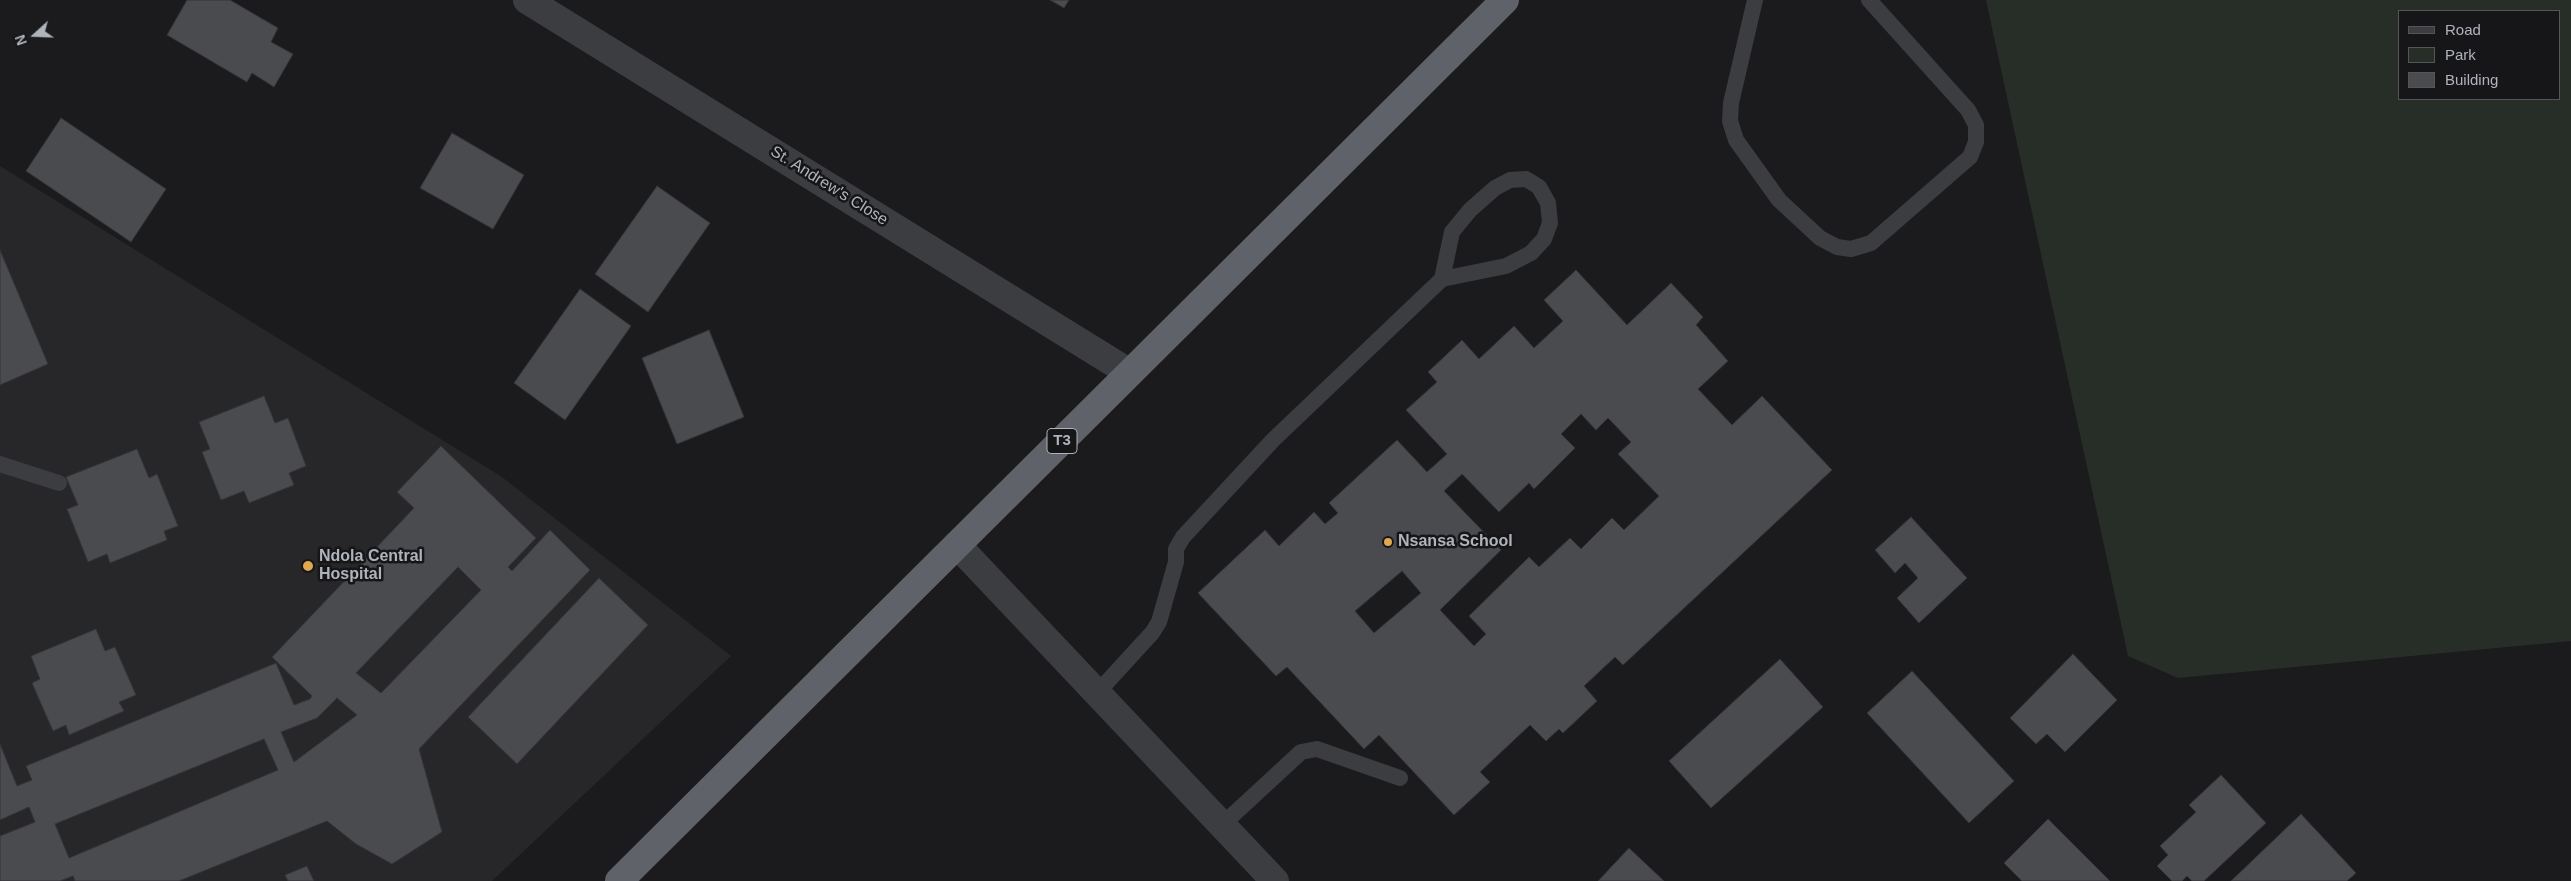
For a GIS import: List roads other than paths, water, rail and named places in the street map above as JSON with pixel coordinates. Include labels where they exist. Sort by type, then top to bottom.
[{"type":"highway","name":"T3","points":[[619,881],[1505,0]]},
{"type":"street","name":"St. Andrew's Close","points":[[527,0],[1130,373]]},
{"type":"street","points":[[958,544],[1275,881]]},
{"type":"lane","points":[[1755,0],[1731,103],[1730,121],[1736,140],[1778,200],[1820,238],[1837,246],[1851,249],[1871,243],[1970,157],[1976,142],[1976,125],[1968,110],[1868,0]]},
{"type":"lane","points":[[1098,692],[1152,633],[1159,622],[1176,562],[1176,549],[1183,538],[1273,440],[1442,279],[1506,266],[1531,253],[1544,239],[1550,223],[1548,203],[1540,187],[1526,179],[1510,180],[1495,188],[1470,210],[1452,232],[1442,279]]},
{"type":"lane","points":[[0,464],[59,483]]},
{"type":"lane","points":[[1222,825],[1301,752],[1317,750],[1400,778]]},
{"type":"place","name":"Nsansa School","points":[[1388,542]]},
{"type":"place","name":"Ndola Central Hospital","points":[[308,566]]}]
